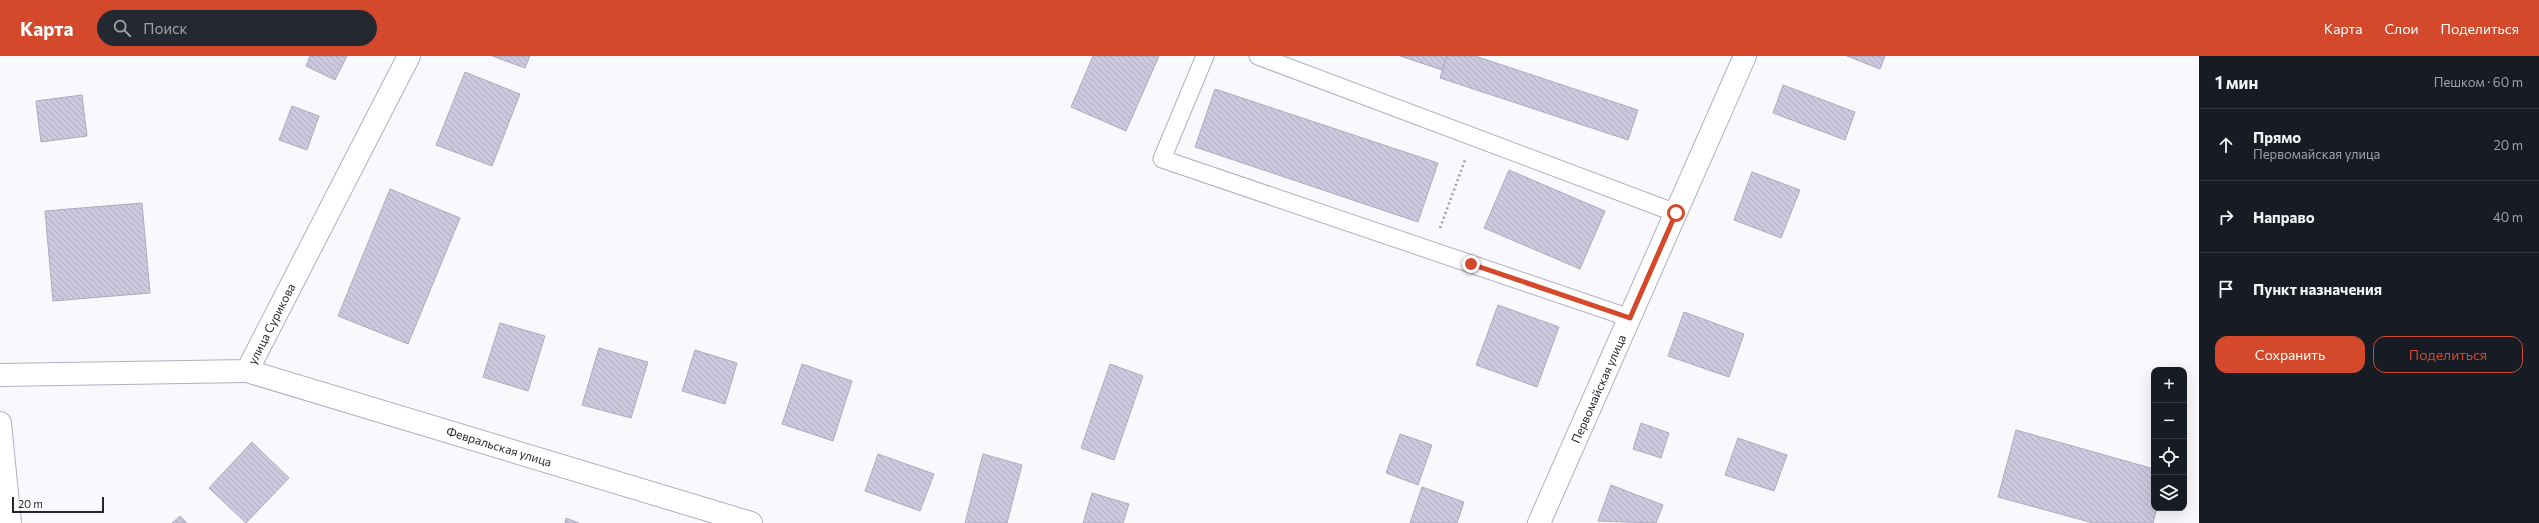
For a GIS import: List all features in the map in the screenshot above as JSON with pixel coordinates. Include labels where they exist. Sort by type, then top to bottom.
[{"type":"street","name":"улица Сурикова","points":[[0,375],[247,371],[409,56]]},
{"type":"street","name":"Первомайская улица","points":[[1539,523],[1745,56]]},
{"type":"street","name":"Февральская улица","points":[[247,371],[751,523]]},
{"type":"street","points":[[0,423],[10,523]]},
{"type":"lane","points":[[1205,56],[1162,159],[1630,318]]},
{"type":"lane","points":[[1258,56],[1676,213]]},
{"type":"path","points":[[1432,251],[1473,136]]},
{"type":"building","points":[[310,56],[347,56],[335,80],[306,66]]},
{"type":"building","points":[[492,56],[530,56],[525,68]]},
{"type":"building","points":[[1093,56],[1159,56],[1126,131],[1071,107]]},
{"type":"building","points":[[1400,56],[1447,56],[1442,70]]},
{"type":"building","points":[[1447,56],[1475,56],[1638,110],[1628,140],[1440,78]]},
{"type":"building","points":[[1847,56],[1885,56],[1880,69]]},
{"type":"building","points":[[465,72],[520,94],[492,166],[436,145]]},
{"type":"building","points":[[1783,85],[1855,112],[1845,140],[1773,113]]},
{"type":"building","points":[[1215,89],[1438,163],[1418,222],[1195,147]]},
{"type":"building","points":[[82,95],[87,136],[41,142],[36,101]]},
{"type":"building","points":[[292,106],[319,116],[307,150],[279,140]]},
{"type":"building","points":[[1509,170],[1605,211],[1580,269],[1484,228]]},
{"type":"building","points":[[1752,172],[1800,190],[1781,238],[1734,220]]},
{"type":"building","points":[[390,189],[460,218],[408,344],[338,316]]},
{"type":"building","points":[[142,203],[150,293],[53,301],[45,211]]},
{"type":"building","points":[[1498,305],[1559,327],[1537,387],[1476,365]]},
{"type":"building","points":[[1684,312],[1744,334],[1729,377],[1668,356]]},
{"type":"building","points":[[500,323],[545,336],[528,391],[483,377]]},
{"type":"building","points":[[599,348],[648,362],[631,418],[582,405]]},
{"type":"building","points":[[695,350],[737,363],[725,404],[682,391]]},
{"type":"building","points":[[802,364],[852,381],[833,441],[782,424]]},
{"type":"building","points":[[1110,364],[1143,376],[1114,460],[1081,448]]},
{"type":"building","points":[[1641,423],[1669,433],[1661,458],[1633,449]]},
{"type":"building","points":[[2016,430],[2151,468],[2151,511],[2156,511],[2153,523],[2093,523],[1998,497]]},
{"type":"building","points":[[1400,434],[1432,445],[1418,485],[1386,473]]},
{"type":"building","points":[[1738,438],[1787,455],[1774,491],[1725,475]]},
{"type":"building","points":[[252,442],[289,478],[246,523],[209,488]]},
{"type":"building","points":[[878,454],[934,474],[920,511],[865,491]]},
{"type":"building","points":[[983,454],[1022,465],[1007,523],[965,523]]},
{"type":"building","points":[[1611,485],[1663,505],[1656,523],[1598,521]]},
{"type":"building","points":[[1422,487],[1464,502],[1457,523],[1410,523]]},
{"type":"building","points":[[1092,493],[1129,504],[1123,523],[1083,523]]},
{"type":"building","points":[[180,516],[187,523],[172,523]]},
{"type":"building","points":[[566,518],[579,523],[565,523]]},
{"type":"route","points":[[1471,264],[1630,318],[1676,213]]}]
